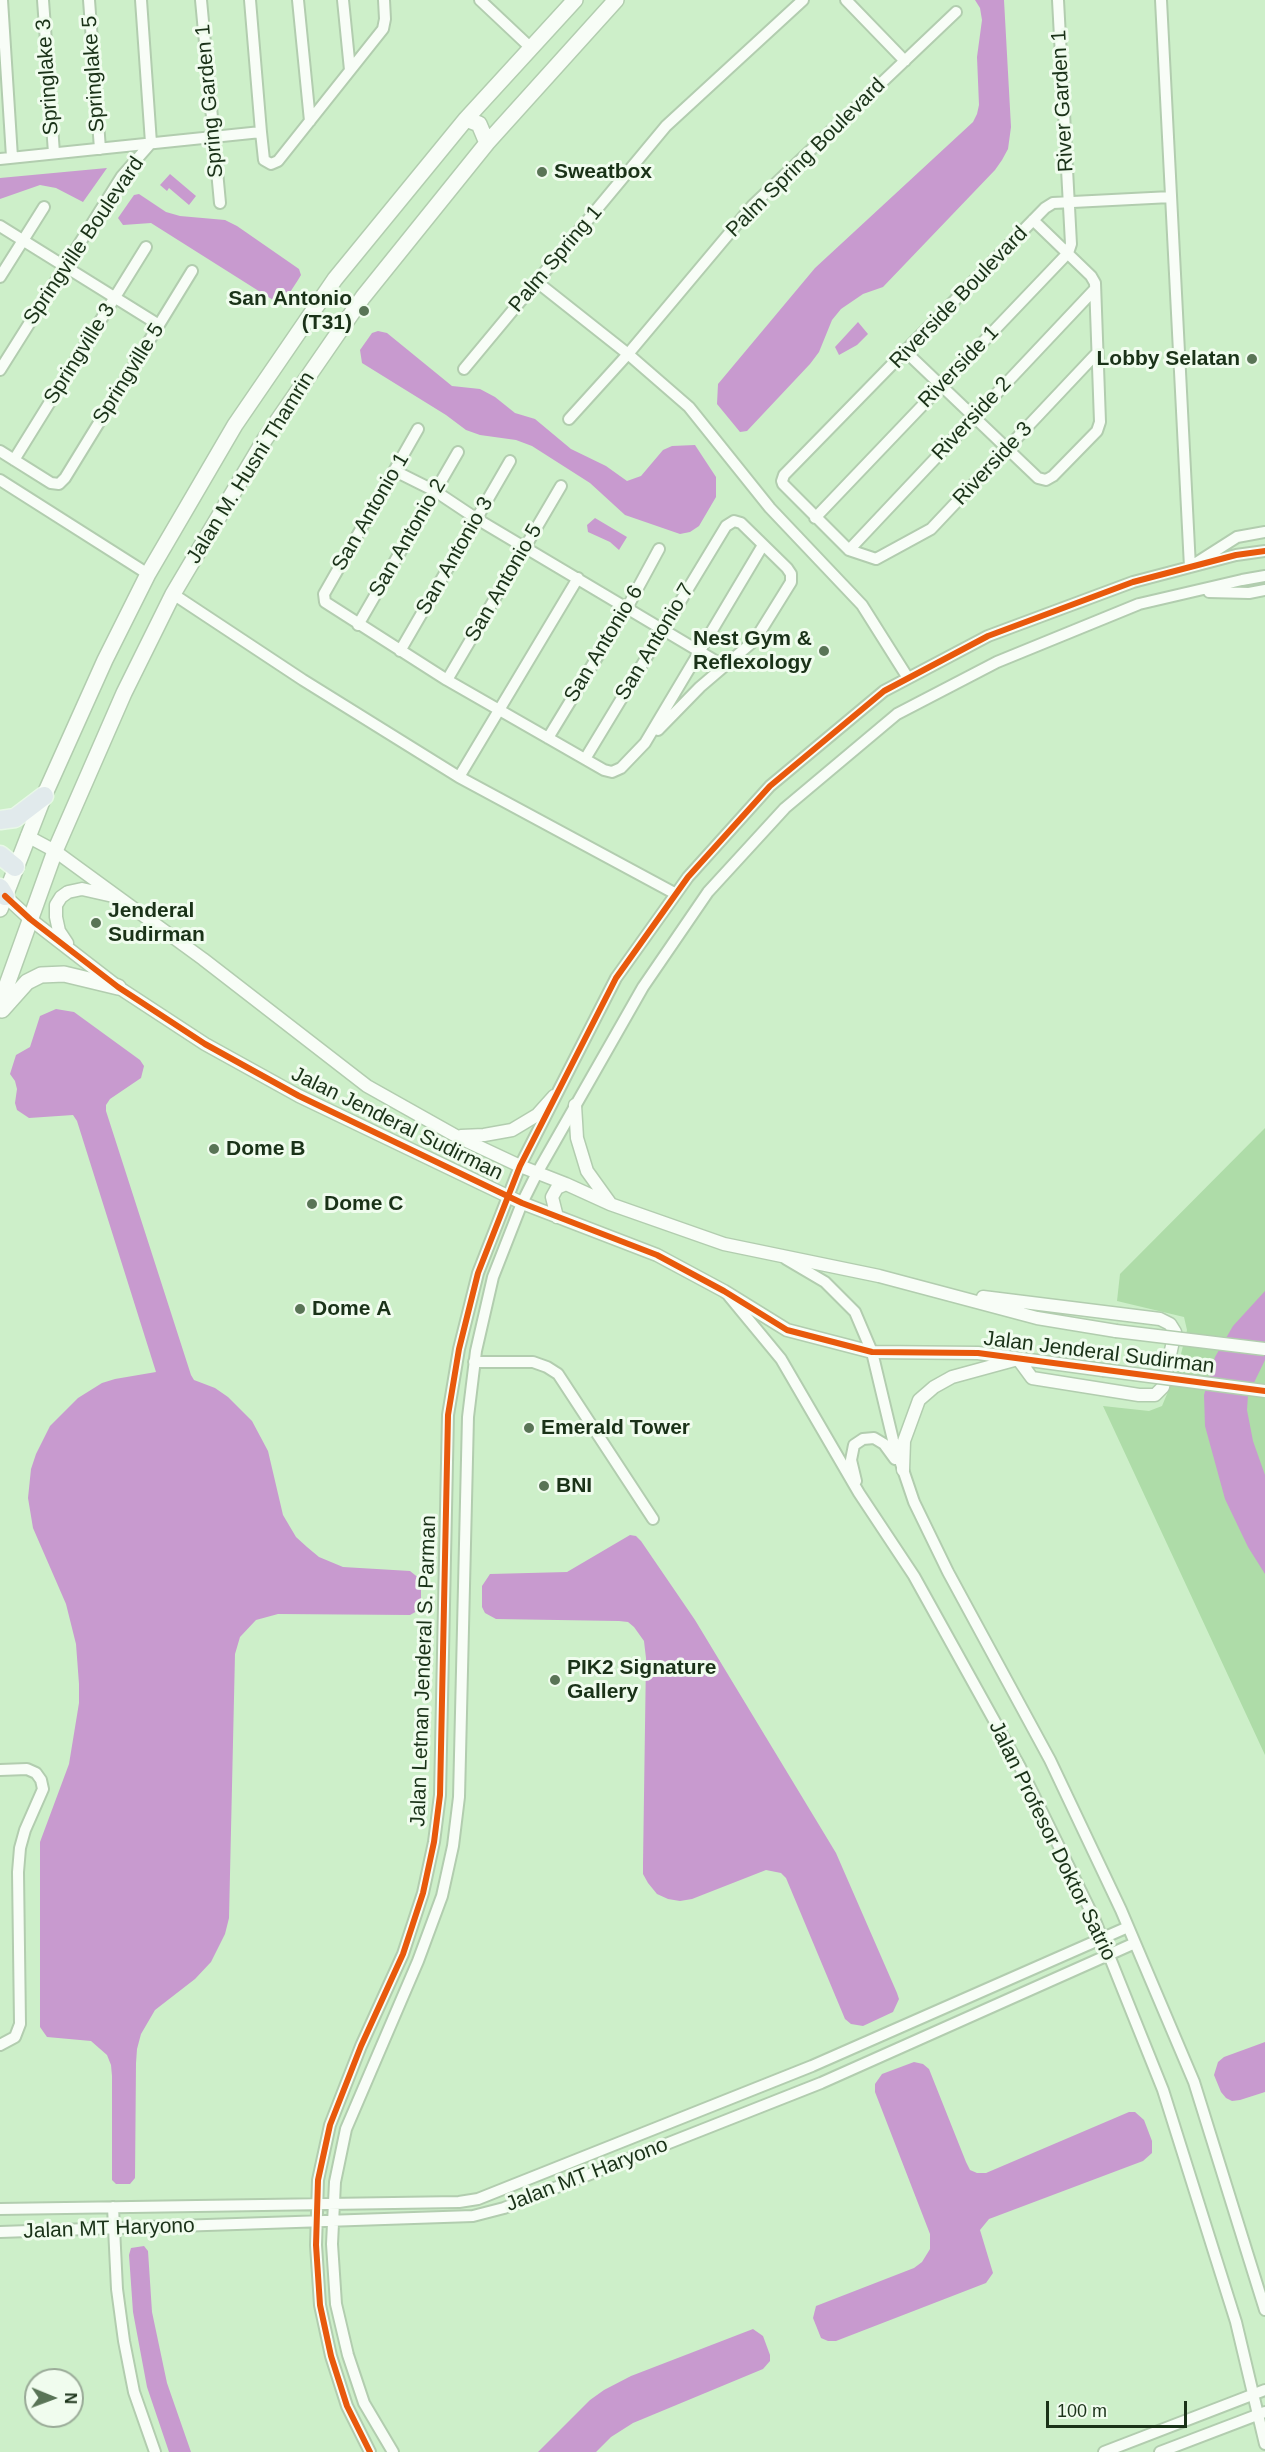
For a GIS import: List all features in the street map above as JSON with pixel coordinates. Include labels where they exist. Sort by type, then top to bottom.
[{"type":"highway","points":[[0,820],[15,818],[44,795]]},
{"type":"highway","points":[[0,855],[15,867]]},
{"type":"main road","name":"Jalan M. Husni Thamrin","points":[[2,898],[44,795],[105,660],[148,574],[235,425],[335,279],[478,105],[575,0]]},
{"type":"main road","name":"Jalan M. Husni Thamrin","points":[[0,1004],[55,851],[124,693],[173,594],[266,439],[363,297],[501,126],[616,0]]},
{"type":"main road","points":[[478,105],[490,122],[501,126]]},
{"type":"main road","points":[[466,119],[479,124],[487,143]]},
{"type":"main road","points":[[0,1013],[27,982],[41,975],[64,974],[118,987]]},
{"type":"street","points":[[2,0],[12,157]]},
{"type":"street","name":"Springlake 3","points":[[43,0],[54,153]]},
{"type":"street","name":"Springlake 5","points":[[89,0],[100,148]]},
{"type":"street","points":[[141,0],[151,143]]},
{"type":"street","name":"Spring Garden 1","points":[[201,0],[219,203]]},
{"type":"street","points":[[250,0],[264,160],[271,164],[278,161],[383,29],[384,0]]},
{"type":"street","points":[[298,0],[310,122]]},
{"type":"street","points":[[343,0],[350,70]]},
{"type":"street","points":[[480,0],[531,48]]},
{"type":"street","name":"Palm Spring 1","points":[[464,369],[666,126],[803,0]]},
{"type":"street","points":[[846,0],[905,62]]},
{"type":"street","name":"River Garden 1","points":[[1058,0],[1069,202]]},
{"type":"street","points":[[1161,0],[1190,567],[1237,537],[1265,532]]},
{"type":"street","name":"Palm Spring Boulevard","points":[[569,419],[628,354],[753,205],[956,12]]},
{"type":"street","points":[[0,159],[261,132]]},
{"type":"street","name":"Springville Boulevard","points":[[0,370],[122,176],[151,143]]},
{"type":"street","name":"Riverside Boulevard","points":[[815,518],[783,484],[783,478],[1045,207],[1053,203],[1171,197]]},
{"type":"street","points":[[1068,253],[1071,244],[1069,202]]},
{"type":"street","points":[[0,277],[44,207]]},
{"type":"street","points":[[906,352],[1038,478],[1046,480],[1053,476],[1098,431],[1100,422],[1095,289],[1091,276],[1033,220]]},
{"type":"street","points":[[0,226],[159,325]]},
{"type":"street","name":"Springville 3","points":[[14,460],[146,247]]},
{"type":"street","name":"Riverside 1","points":[[815,518],[1068,253]]},
{"type":"street","name":"Springville 5","points":[[14,460],[51,483],[59,484],[65,478],[192,271]]},
{"type":"street","points":[[537,282],[628,354],[689,408],[770,508],[862,605],[908,678]]},
{"type":"street","name":"Riverside 2","points":[[849,550],[1095,289]]},
{"type":"street","name":"Riverside 3","points":[[849,550],[876,559],[931,529],[1097,353]]},
{"type":"street","name":"San Antonio 1","points":[[358,625],[325,602],[324,594],[418,429]]},
{"type":"street","points":[[0,452],[14,460]]},
{"type":"street","name":"San Antonio 2","points":[[358,625],[458,452]]},
{"type":"street","name":"San Antonio 3","points":[[400,651],[510,461]]},
{"type":"street","points":[[395,471],[435,491],[477,519],[526,546],[724,666]]},
{"type":"street","points":[[0,480],[148,574]]},
{"type":"street","name":"San Antonio 5","points":[[447,680],[561,486]]},
{"type":"street","points":[[815,518],[849,550]]},
{"type":"street","name":"San Antonio 7","points":[[585,759],[726,526],[734,521],[741,523],[763,545]]},
{"type":"street","points":[[358,625],[447,680],[604,770],[612,772],[621,768],[700,687],[755,640],[791,582],[791,574],[787,568],[763,545],[645,743]]},
{"type":"street","name":"San Antonio 6","points":[[548,738],[627,608],[658,549]]},
{"type":"street","name":"Jalan Letnan Jenderal S. Parman","points":[[370,2452],[347,2406],[330,2356],[320,2306],[318,2180],[330,2125],[361,2046],[403,1954],[423,1893],[434,1842],[440,1795],[448,1415],[459,1349],[478,1273],[520,1166],[616,978],[688,877],[770,786],[884,691],[988,636],[1133,582],[1236,555],[1265,551]]},
{"type":"street","points":[[1192,592],[1265,576]]},
{"type":"street","points":[[459,777],[578,579]]},
{"type":"street","points":[[1192,592],[1265,590]]},
{"type":"street","name":"Jalan Letnan Jenderal S. Parman","points":[[393,2452],[364,2403],[348,2355],[336,2304],[332,2244],[335,2182],[346,2129],[418,1961],[442,1896],[453,1846],[459,1797],[468,1417],[474,1362],[493,1277],[522,1203],[643,987],[708,892],[785,808],[897,714],[997,662],[1139,604],[1192,592]]},
{"type":"street","points":[[173,594],[303,680],[459,777],[676,894]]},
{"type":"street","name":"Jalan Jenderal Sudirman","points":[[27,836],[55,851],[123,900],[367,1086],[456,1136],[610,1204],[724,1244],[916,1286],[1037,1318],[1116,1331],[1265,1349]]},
{"type":"street","points":[[86,963],[62,938],[56,917],[58,900],[68,892],[82,889],[123,900]]},
{"type":"street","name":"Jalan Jenderal Sudirman","points":[[2,898],[118,987],[204,1044],[273,1082],[522,1203],[657,1256],[724,1291],[787,1330],[872,1352],[978,1353],[1265,1391]]},
{"type":"street","points":[[456,1136],[484,1135],[512,1130],[537,1115],[554,1096]]},
{"type":"street","points":[[575,1106],[577,1138],[586,1171],[610,1204]]},
{"type":"street","points":[[557,1217],[552,1197],[557,1188],[566,1184]]},
{"type":"street","name":"Jalan Profesor Doktor Satrio","points":[[781,1256],[825,1282],[855,1312],[872,1352],[893,1440],[914,1502],[948,1572],[1050,1760],[1128,1927],[1194,2082],[1265,2310]]},
{"type":"street","points":[[903,1470],[904,1441],[919,1400],[934,1387],[952,1377],[1018,1359],[1032,1378],[1139,1395],[1155,1395],[1163,1387],[1174,1332],[1170,1324],[1160,1319],[1025,1304],[916,1286]]},
{"type":"street","name":"Jalan Profesor Doktor Satrio","points":[[724,1291],[781,1359],[859,1493],[914,1576],[1020,1767],[1102,1939],[1163,2090],[1236,2322],[1253,2395],[1261,2414],[1265,2445]]},
{"type":"street","points":[[474,1362],[533,1362],[558,1374],[653,1519]]},
{"type":"street","points":[[859,1493],[851,1460],[854,1445],[862,1439],[874,1438],[884,1444],[903,1470]]},
{"type":"street","points":[[0,1770],[27,1769],[36,1773],[43,1789],[25,1830],[20,1848],[18,1872],[20,2024],[15,2037],[0,2045]]},
{"type":"street","name":"Jalan MT Haryono","points":[[0,2209],[459,2202],[478,2199],[812,2066],[1128,1927]]},
{"type":"street","name":"Jalan MT Haryono","points":[[0,2232],[473,2217],[504,2208],[821,2083],[1135,1943]]},
{"type":"street","points":[[113,2207],[117,2289],[124,2341],[134,2392],[155,2452]]},
{"type":"street","points":[[1104,2452],[1265,2390]]},
{"type":"street","points":[[1161,2452],[1261,2414]]},
{"type":"green space","points":[[1265,1128],[1265,1755],[1103,1406],[1149,1411],[1162,1406],[1177,1370],[1187,1330],[1184,1317],[1117,1301],[1120,1274]]},
{"type":"shaded area","points":[[975,0],[1004,0],[1011,127],[1008,149],[995,170],[883,287],[863,294],[841,309],[832,320],[819,352],[810,364],[747,431],[740,432],[717,404],[718,384],[815,268],[973,122],[979,105],[977,57],[982,20],[980,8]]},
{"type":"shaded area","points":[[107,168],[83,202],[56,188],[40,185],[0,199],[0,178]]},
{"type":"shaded area","points":[[170,174],[196,196],[189,205],[169,188],[167,191],[160,185]]},
{"type":"shaded area","points":[[139,194],[166,212],[180,216],[225,220],[237,226],[299,269],[301,275],[285,300],[280,302],[273,300],[151,223],[123,225],[118,218],[134,195]]},
{"type":"shaded area","points":[[858,322],[868,334],[857,345],[839,355],[835,347]]},
{"type":"shaded area","points":[[378,331],[387,333],[452,386],[480,389],[495,397],[515,413],[535,419],[571,449],[606,466],[627,481],[641,476],[663,450],[672,446],[695,445],[716,477],[716,497],[699,526],[690,532],[680,534],[625,515],[590,483],[532,446],[516,440],[480,435],[466,430],[362,363],[360,350],[372,333]]},
{"type":"shaded area","points":[[595,518],[627,537],[619,550],[610,542],[588,532],[587,525]]},
{"type":"shaded area","points":[[56,1009],[74,1012],[140,1060],[144,1066],[141,1078],[110,1099],[106,1105],[106,1111],[194,1380],[215,1388],[228,1397],[252,1421],[268,1451],[283,1515],[296,1537],[307,1547],[319,1557],[343,1567],[410,1571],[420,1579],[421,1585],[419,1610],[410,1615],[278,1614],[256,1620],[240,1637],[235,1654],[229,1918],[225,1934],[211,1962],[195,1979],[155,2010],[141,2034],[136,2063],[135,2178],[130,2184],[116,2184],[112,2180],[112,2076],[107,2055],[91,2041],[47,2037],[40,2027],[40,1842],[69,1764],[79,1703],[79,1684],[76,1644],[66,1604],[33,1528],[28,1498],[31,1469],[50,1426],[78,1398],[102,1383],[156,1372],[77,1121],[73,1115],[29,1118],[17,1110],[15,1103],[17,1089],[10,1074],[16,1055],[30,1047],[40,1016]]},
{"type":"shaded area","points":[[1265,1291],[1265,1360],[1248,1395],[1247,1410],[1253,1441],[1265,1475],[1265,1574],[1248,1547],[1225,1499],[1205,1426],[1204,1395],[1215,1357],[1233,1326]]},
{"type":"shaded area","points":[[630,1535],[636,1536],[641,1541],[695,1620],[836,1853],[897,1993],[899,1999],[893,2012],[863,2026],[851,2024],[845,2019],[786,1878],[781,1873],[766,1870],[692,1899],[680,1901],[657,1894],[648,1883],[643,1874],[646,1658],[644,1641],[634,1627],[628,1622],[619,1621],[496,1619],[485,1613],[482,1607],[482,1586],[490,1574],[567,1572]]},
{"type":"shaded area","points":[[1265,2042],[1265,2092],[1240,2100],[1232,2101],[1226,2098],[1214,2075],[1218,2062],[1224,2057]]},
{"type":"shaded area","points":[[914,2062],[923,2064],[929,2069],[966,2162],[970,2170],[977,2173],[986,2173],[1129,2112],[1135,2112],[1144,2120],[1152,2141],[1152,2153],[1143,2161],[989,2219],[980,2230],[993,2273],[986,2283],[836,2341],[828,2341],[821,2338],[813,2318],[816,2306],[914,2268],[922,2262],[930,2249],[930,2234],[875,2092],[875,2084],[882,2074]]},
{"type":"shaded area","points":[[144,2246],[148,2251],[152,2312],[167,2383],[191,2452],[169,2452],[147,2387],[133,2312],[129,2255],[131,2248]]},
{"type":"shaded area","points":[[753,2329],[763,2336],[770,2355],[770,2361],[763,2369],[633,2423],[611,2437],[596,2452],[538,2452],[590,2400],[604,2390],[631,2376]]},
{"type":"cycle path","points":[[370,2452],[347,2406],[331,2356],[320,2305],[316,2245],[318,2180],[330,2125],[361,2046],[403,1954],[423,1893],[434,1842],[440,1795],[448,1415],[459,1349],[478,1273],[520,1166],[616,978],[688,877],[770,786],[884,691],[988,636],[1133,582],[1236,555],[1265,551]]},
{"type":"cycle path","points":[[5,896],[30,919],[118,987],[205,1044],[299,1096],[522,1203],[657,1255],[724,1291],[787,1330],[872,1352],[978,1353],[1265,1391]]},
{"type":"place","name":"Sweatbox","points":[[542,172]]},
{"type":"place","name":"San Antonio (T31)","points":[[364,311]]},
{"type":"place","name":"Lobby Selatan","points":[[1252,359]]},
{"type":"place","name":"Nest Gym & Reflexology","points":[[824,651]]},
{"type":"place","name":"Jenderal Sudirman","points":[[96,923]]},
{"type":"place","name":"Dome B","points":[[214,1149]]},
{"type":"place","name":"Dome C","points":[[312,1204]]},
{"type":"place","name":"Dome A","points":[[300,1309]]},
{"type":"place","name":"Emerald Tower","points":[[529,1428]]},
{"type":"place","name":"BNI","points":[[544,1486]]},
{"type":"place","name":"PIK2 Signature Gallery","points":[[555,1680]]}]
